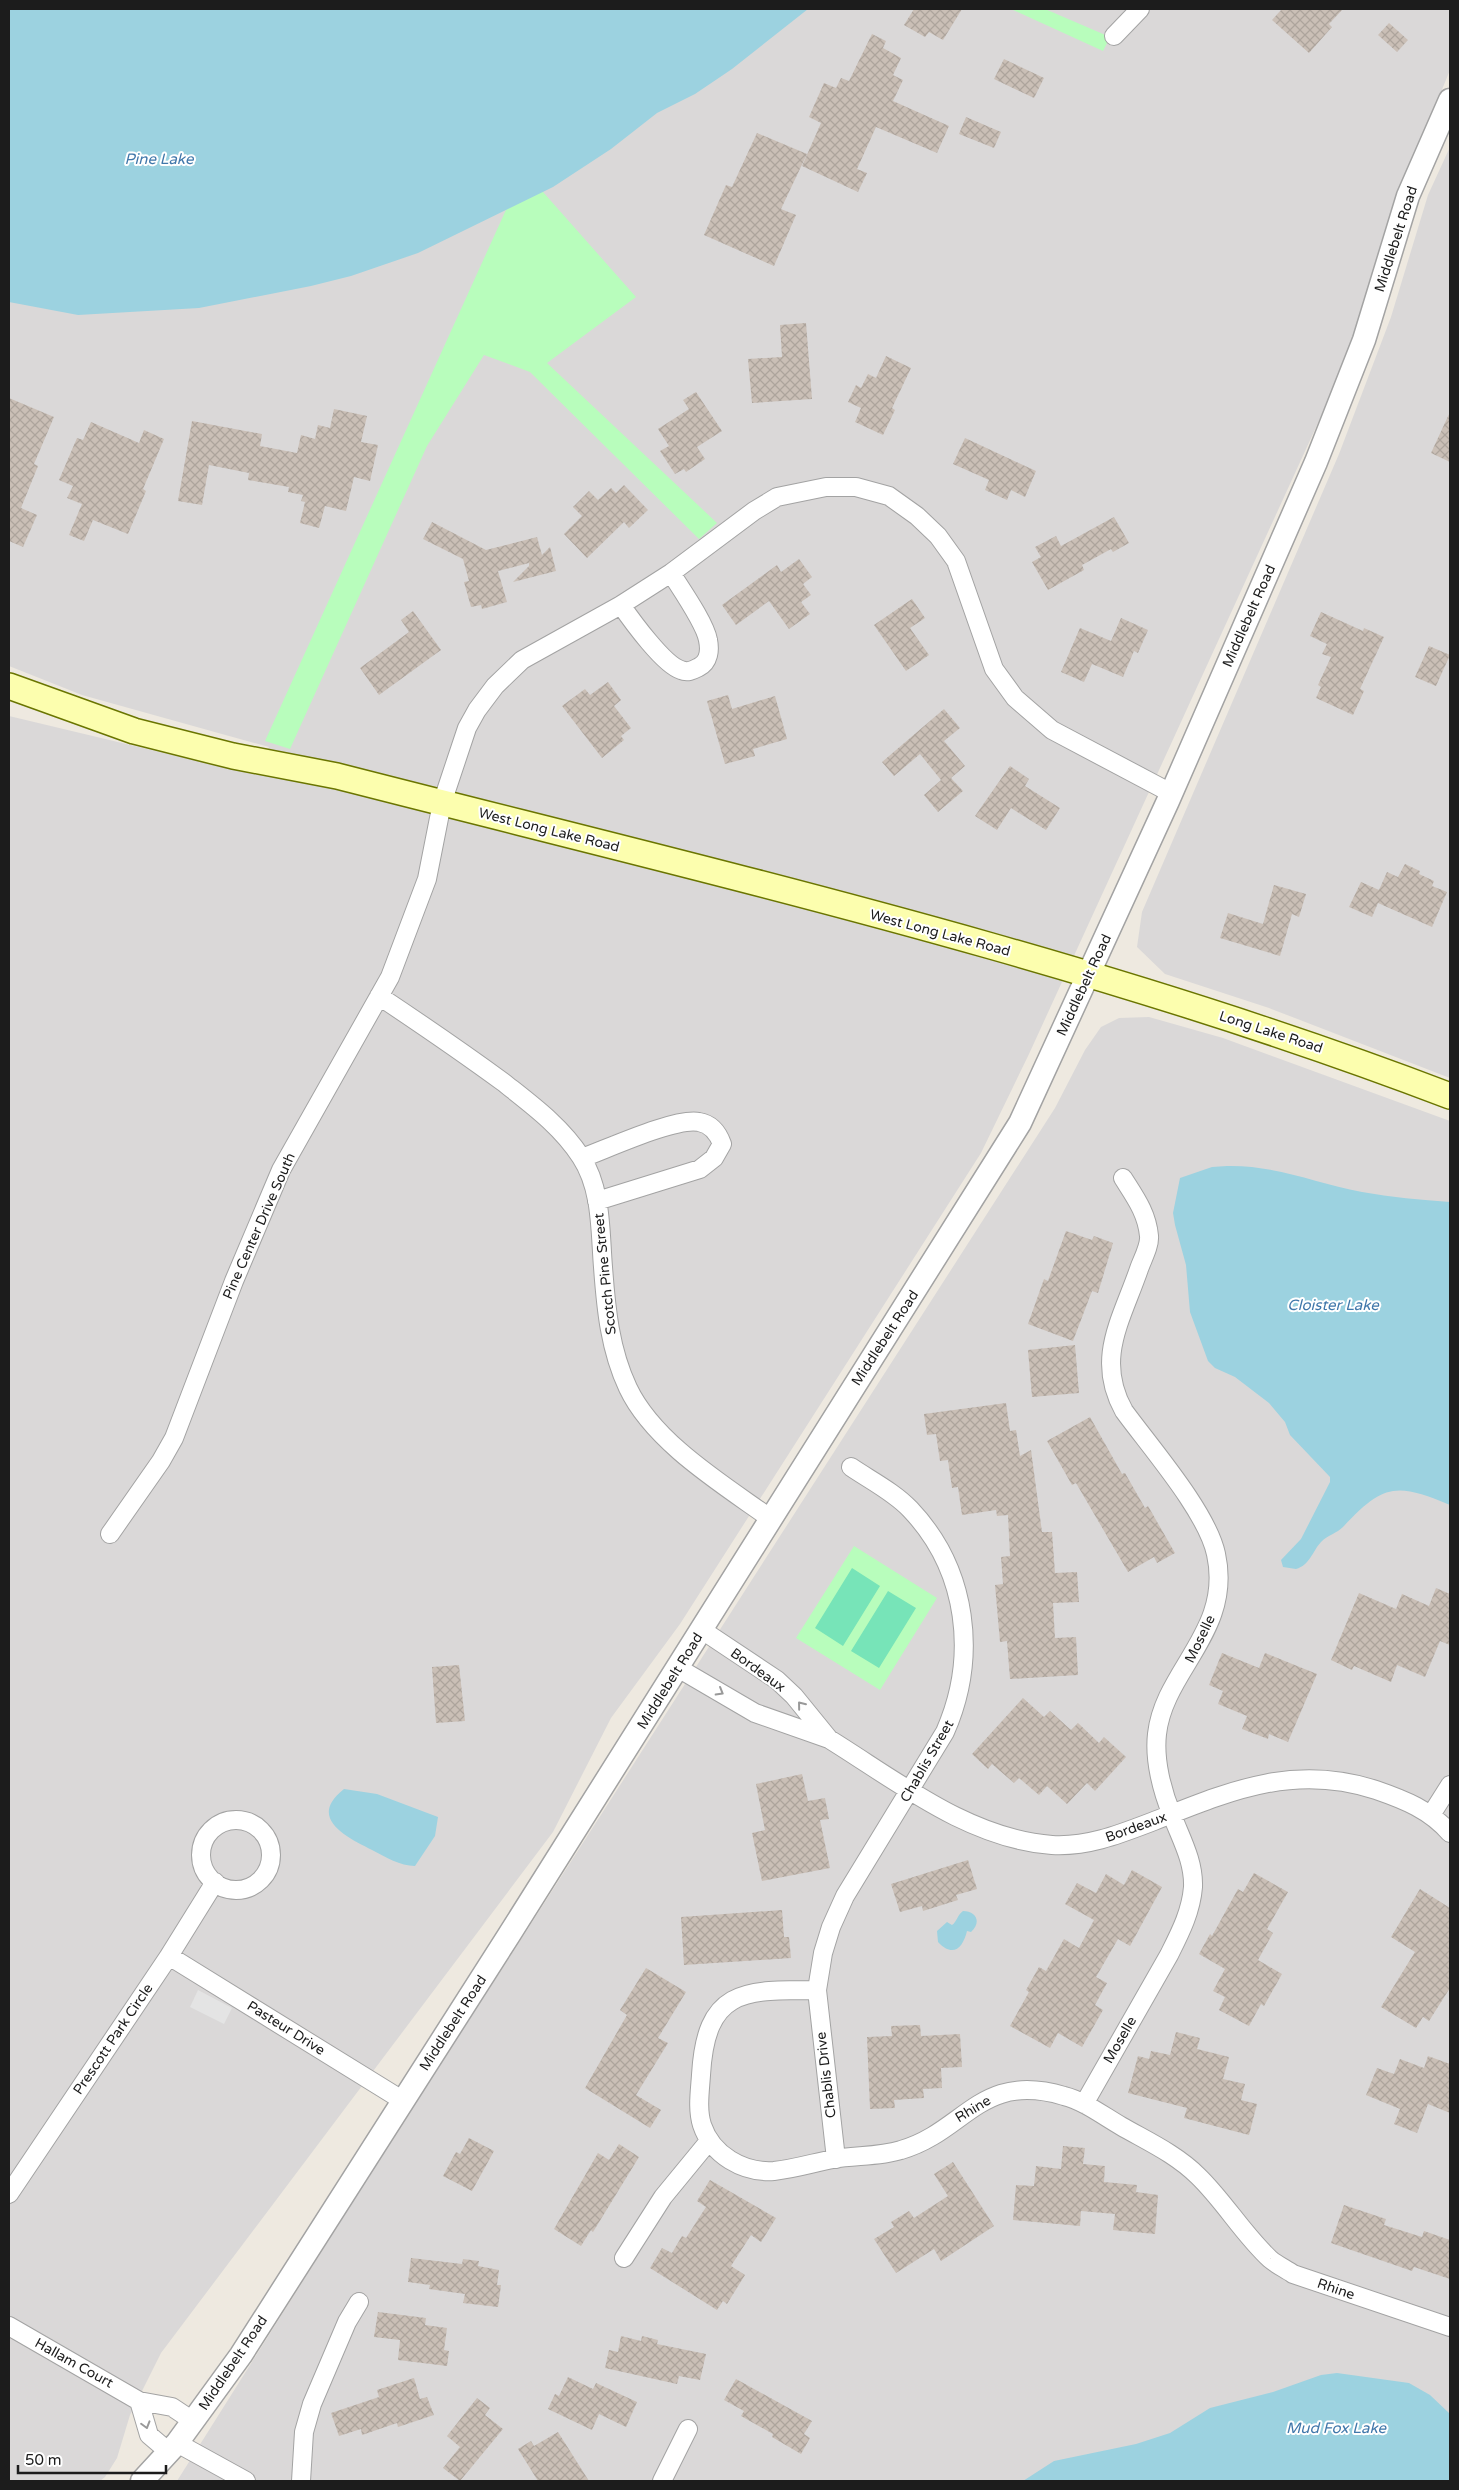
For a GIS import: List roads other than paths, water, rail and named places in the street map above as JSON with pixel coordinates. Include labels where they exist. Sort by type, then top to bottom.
[{"type":"main road","name":"West Long Lake Road","points":[[9,686],[134,732],[233,756],[337,776],[677,863],[1089,974]]},
{"type":"main road","name":"Long Lake Road","points":[[1089,974],[1311,1046],[1450,1096]]},
{"type":"street","points":[[1114,36],[1140,9]]},
{"type":"street","name":"Middlebelt Road","points":[[142,2481],[173,2447],[241,2355],[678,1668],[1020,1123],[1171,793],[1330,427],[1364,340],[1408,196],[1450,100]]},
{"type":"street","name":"Pine Center Drive South","points":[[110,1534],[162,1461],[174,1438],[234,1281],[281,1170],[390,977],[427,878],[442,803],[467,728],[477,710],[495,686],[522,660],[621,605],[671,573],[754,511],[777,497],[826,487],[856,487],[889,496],[917,516],[938,536],[956,561],[994,669],[1016,698],[1052,730],[1171,793]]},
{"type":"street","points":[[621,605],[636,627],[665,658],[680,670],[692,671],[703,665],[709,654],[708,638],[671,573]]},
{"type":"street","name":"Scotch Pine Street","points":[[379,996],[467,1055],[546,1115],[582,1158],[591,1178],[597,1201],[607,1316],[616,1356],[628,1389],[644,1415],[678,1450],[717,1482],[771,1520]]},
{"type":"street","name":"Scotch Pine Street","points":[[582,1158],[680,1122],[698,1122],[712,1128],[719,1135],[722,1144],[714,1158],[700,1169],[597,1201]]},
{"type":"street","name":"Moselle","points":[[1084,2104],[1169,1955],[1188,1914],[1193,1886],[1192,1869],[1187,1848],[1171,1814],[1159,1770],[1157,1734],[1167,1701],[1207,1630],[1214,1611],[1218,1571],[1216,1555],[1202,1520],[1124,1411],[1115,1394],[1111,1380],[1110,1367],[1115,1338],[1149,1238],[1144,1210],[1122,1178]]},
{"type":"street","name":"Chablis Street","points":[[817,1990],[831,1927],[845,1896],[945,1732],[957,1706],[964,1665],[964,1633],[960,1599],[949,1567],[924,1526],[909,1507],[851,1468]]},
{"type":"street","name":"Bordeaux","points":[[702,1630],[777,1680],[794,1696],[828,1739]]},
{"type":"street","name":"Bordeaux","points":[[678,1668],[755,1712],[828,1739],[910,1790],[982,1829],[1018,1840],[1053,1845],[1084,1844],[1111,1838],[1244,1788],[1273,1780],[1306,1778],[1339,1780],[1410,1802],[1431,1815],[1450,1833]]},
{"type":"street","points":[[1431,1815],[1450,1785]]},
{"type":"street","name":"Prescott Park Circle","points":[[9,2194],[169,1956],[215,1882]]},
{"type":"street","name":"Pasteur Drive","points":[[169,1956],[402,2100]]},
{"type":"street","points":[[624,2258],[663,2197],[709,2141],[702,2124],[699,2097],[704,2048],[711,2023],[724,2007],[735,1998],[748,1993],[764,1990],[817,1990]]},
{"type":"street","name":"Chablis Drive","points":[[817,1990],[836,2159]]},
{"type":"street","name":"Rhine","points":[[709,2141],[733,2162],[760,2170],[789,2168],[902,2150],[925,2140],[980,2102],[998,2094],[1020,2090],[1050,2092],[1084,2104],[1179,2160],[1199,2176],[1271,2260],[1293,2274],[1450,2327]]},
{"type":"street","points":[[301,2481],[304,2432],[312,2404],[347,2322],[360,2302]]},
{"type":"street","name":"Hallam Court","points":[[9,2326],[139,2401],[172,2407],[193,2421]]},
{"type":"street","points":[[139,2401],[149,2435],[246,2481]]},
{"type":"street","points":[[662,2481],[688,2429]]},
{"type":"water","name":"Pine Lake","points":[[9,9],[808,9],[732,69],[695,94],[657,113],[611,149],[553,187],[418,253],[351,276],[311,286],[199,308],[78,315],[9,302]]},
{"type":"water","name":"Cloister Lake","points":[[1245,1166],[1279,1171],[1373,1194],[1450,1202],[1450,1505],[1416,1493],[1403,1491],[1391,1491],[1380,1495],[1369,1502],[1341,1529],[1324,1540],[1308,1561],[1296,1569],[1283,1567],[1281,1560],[1301,1539],[1330,1482],[1330,1477],[1290,1435],[1285,1422],[1269,1403],[1235,1377],[1215,1368],[1208,1361],[1190,1312],[1186,1265],[1175,1225],[1173,1213],[1180,1178],[1212,1167]]},
{"type":"water","points":[[344,1789],[377,1794],[438,1817],[435,1836],[415,1866],[398,1863],[351,1839],[334,1826],[330,1818],[329,1809],[334,1799]]},
{"type":"water","points":[[963,1911],[968,1911],[976,1918],[977,1921],[974,1928],[971,1932],[967,1931],[963,1942],[957,1949],[953,1950],[943,1947],[938,1942],[937,1931],[947,1922],[952,1925]]},
{"type":"water","name":"Mud Fox Lake","points":[[1337,2373],[1409,2383],[1430,2395],[1449,2413],[1450,2481],[1023,2481],[1054,2461],[1136,2444],[1170,2433],[1210,2408],[1273,2392],[1321,2375]]}]
